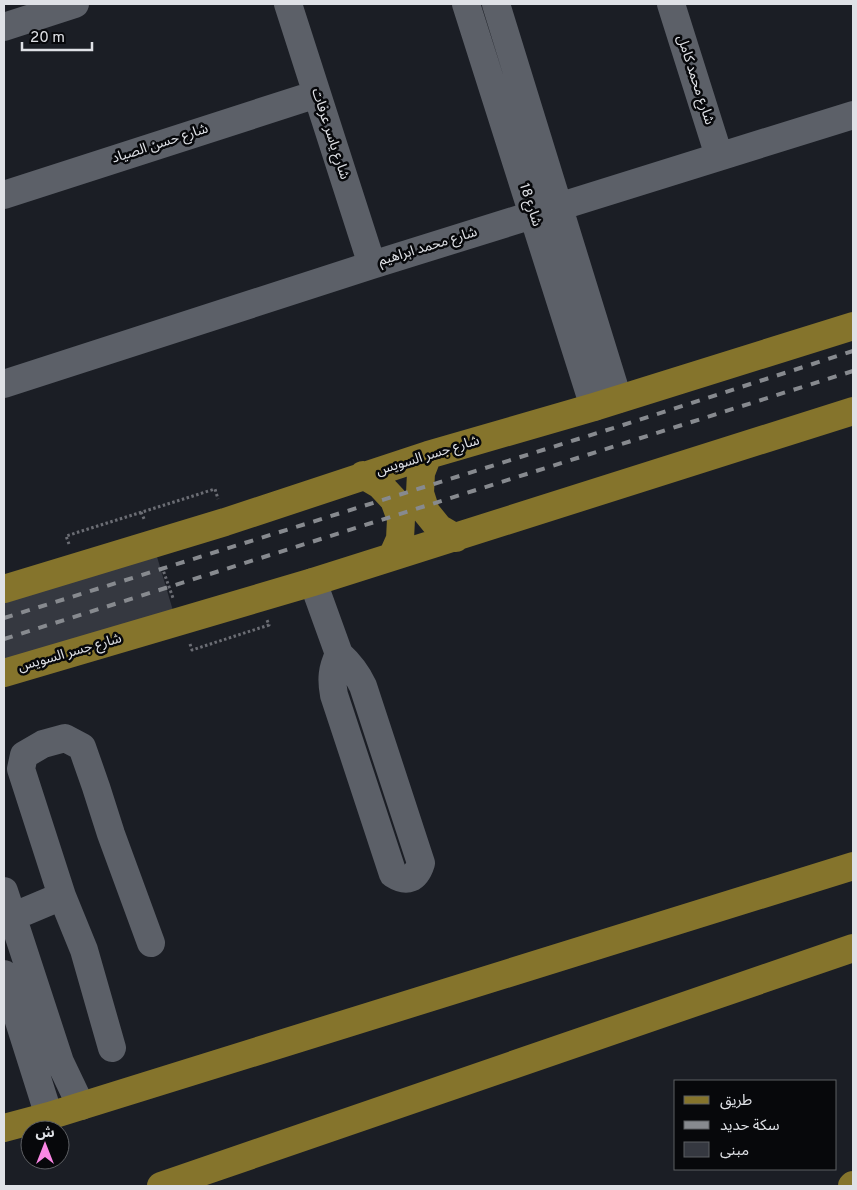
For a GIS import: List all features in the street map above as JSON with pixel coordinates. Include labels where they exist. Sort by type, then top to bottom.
[{"type":"main road","name":"شارع جسر السويس","points":[[4,589],[226,522],[362,475],[606,403],[853,326]]},
{"type":"main road","name":"شارع جسر السويس","points":[[4,673],[314,582],[853,411]]},
{"type":"main road","points":[[428,455],[421,473],[420,493],[426,512],[439,528],[456,538]]},
{"type":"main road","points":[[362,475],[380,485],[394,500],[401,519],[400,539],[392,557]]},
{"type":"main road","points":[[4,1128],[50,1116],[853,866]]},
{"type":"main road","points":[[161,1186],[853,948]]},
{"type":"street","points":[[9,18],[75,4]]},
{"type":"street","name":"شارع ياسر عرفات","points":[[288,4],[372,265]]},
{"type":"street","name":"شارع 18","points":[[466,4],[546,211]]},
{"type":"street","name":"شارع 18","points":[[496,4],[546,211],[606,403]]},
{"type":"street","name":"شارع محمد كامل","points":[[671,4],[719,156]]},
{"type":"street","name":"شارع حسن الصياد","points":[[4,195],[317,94]]},
{"type":"street","name":"شارع محمد ابراهيم","points":[[4,384],[372,265],[853,114]]},
{"type":"street","points":[[314,582],[339,654],[358,674],[363,686],[421,863],[418,873],[411,878],[401,879],[393,874],[334,695],[331,681],[333,667],[339,654]]},
{"type":"street","points":[[112,1048],[84,950],[14,787],[24,755],[43,744],[65,738],[82,747],[150,943]]},
{"type":"street","points":[[4,891],[60,1062],[81,1106]]},
{"type":"street","points":[[12,917],[62,896]]},
{"type":"street","points":[[4,974],[50,1116]]},
{"type":"path","points":[[66,536],[215,489]]},
{"type":"path","points":[[142,512],[145,521]]},
{"type":"path","points":[[158,558],[175,604]]},
{"type":"path","points":[[189,640],[192,650],[269,625]]},
{"type":"building","points":[[155,550],[174,614],[4,667],[4,597]]},
{"type":"railway","points":[[4,618],[623,425],[853,351]]},
{"type":"railway","points":[[4,639],[853,371]]}]
